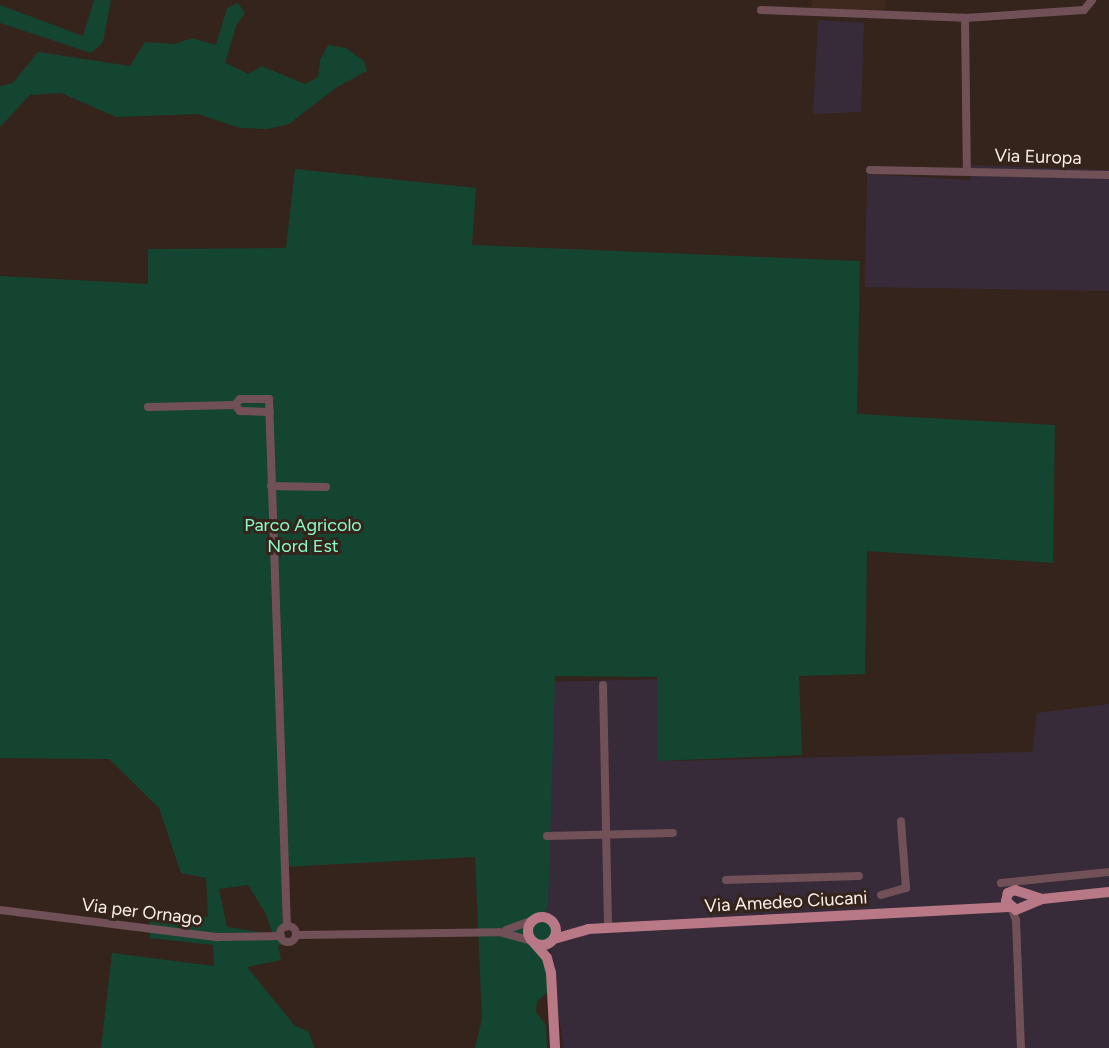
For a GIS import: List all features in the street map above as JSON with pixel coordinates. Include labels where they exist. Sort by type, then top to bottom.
[{"type":"main road","name":"Via Amedeo Ciucani","points":[[534,942],[553,940],[588,929],[608,927],[1016,906],[1042,899],[1109,892]]},
{"type":"main road","name":"Via Amedeo Ciucani","points":[[531,921],[541,916],[552,921],[588,929]]},
{"type":"main road","points":[[531,921],[527,931],[548,963]]},
{"type":"main road","points":[[552,921],[556,929],[548,963],[555,1048]]},
{"type":"street","points":[[762,10],[965,18],[1084,10],[1092,0]]},
{"type":"street","points":[[965,18],[967,171]]},
{"type":"street","name":"Via Europa","points":[[870,170],[1109,175]]},
{"type":"street","points":[[148,407],[235,405],[240,399],[269,399],[287,927],[281,936]]},
{"type":"street","points":[[235,405],[240,411],[270,412]]},
{"type":"street","points":[[271,486],[326,487]]},
{"type":"street","points":[[603,685],[608,927]]},
{"type":"street","points":[[881,895],[906,888],[901,821]]},
{"type":"street","points":[[547,836],[673,833]]},
{"type":"street","points":[[1001,883],[1109,872]]},
{"type":"street","points":[[726,880],[859,876]]},
{"type":"street","points":[[1016,906],[1021,1048]]},
{"type":"street","name":"Via per Ornago","points":[[0,910],[218,938],[281,936],[289,942],[296,935]]},
{"type":"street","name":"Via Amedeo Ciucani","points":[[499,932],[531,921]]},
{"type":"street","points":[[287,927],[293,928],[296,935]]},
{"type":"street","name":"Via Amedeo Ciucani","points":[[296,935],[499,932],[534,942]]},
{"type":"shaded area","points":[[812,0],[886,0],[884,12],[812,8]]},
{"type":"shaded area","points":[[818,20],[864,23],[861,112],[813,114]]},
{"type":"shaded area","points":[[971,165],[1109,170],[1109,291],[865,287],[867,174],[970,180]]},
{"type":"shaded area","points":[[671,679],[672,761],[1032,752],[1037,713],[1109,704],[1109,1048],[563,1048],[545,909],[539,682]]},
{"type":"green space","points":[[94,0],[111,0],[103,42],[91,53],[0,23],[0,5],[83,36]]},
{"type":"green space","points":[[238,3],[245,13],[236,26],[225,63],[249,74],[261,66],[305,84],[318,77],[320,60],[328,45],[346,48],[364,61],[367,71],[337,87],[289,124],[268,129],[240,128],[198,114],[116,117],[61,93],[30,95],[0,127],[0,86],[13,83],[38,52],[130,66],[145,42],[175,44],[192,38],[216,45],[227,8]]},
{"type":"green space","name":"Parco Agricolo Nord Est","points":[[295,169],[476,188],[472,245],[860,261],[857,414],[1055,425],[1053,563],[867,551],[865,674],[799,676],[802,755],[657,761],[657,677],[555,676],[548,906],[540,920],[550,924],[552,932],[549,939],[547,993],[537,1001],[536,1012],[546,1025],[547,1048],[475,1048],[482,1019],[475,857],[283,867],[282,945],[278,945],[281,960],[247,967],[295,1026],[308,1031],[315,1048],[101,1048],[112,953],[214,966],[213,945],[150,938],[150,918],[172,912],[208,917],[206,878],[181,873],[159,808],[109,759],[0,758],[0,276],[148,284],[148,249],[286,248]],"holes":[[[248,885],[266,914],[273,934],[227,927],[219,889]]]}]
